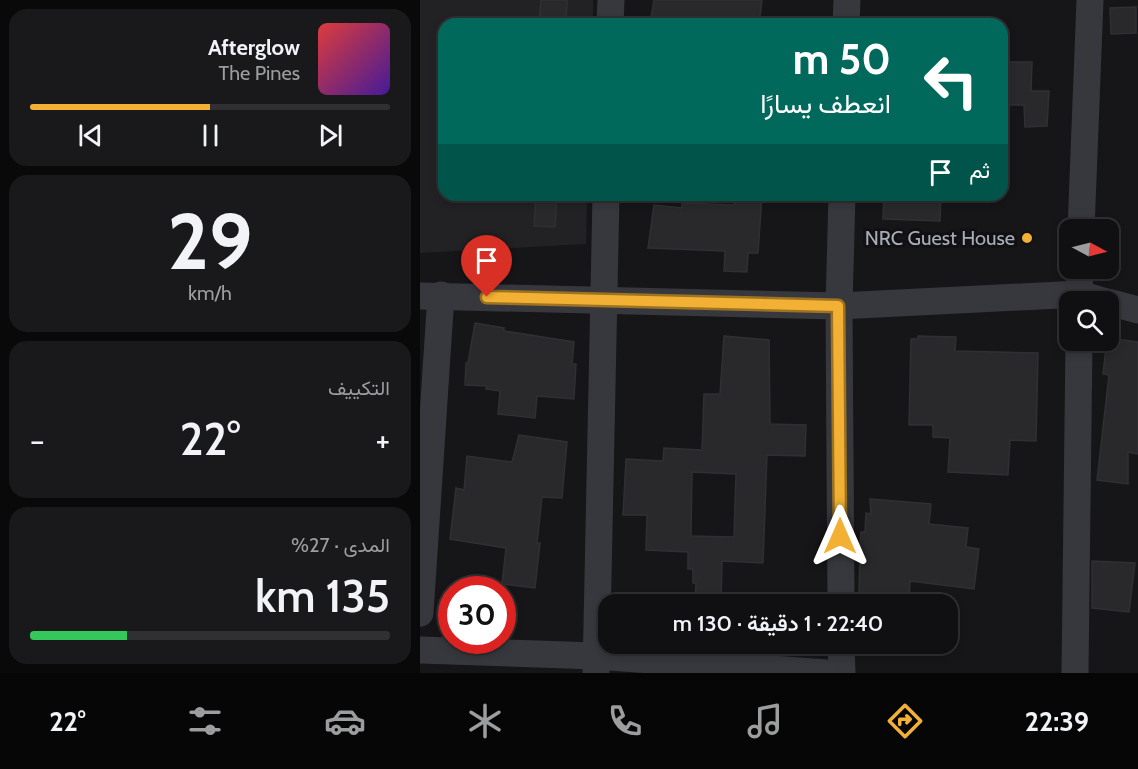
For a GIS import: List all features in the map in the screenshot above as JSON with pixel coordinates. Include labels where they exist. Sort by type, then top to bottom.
[{"type":"street","points":[[610,0],[610,18]]},
{"type":"street","points":[[846,18],[847,0]]},
{"type":"street","points":[[1082,219],[1090,0]]},
{"type":"street","points":[[596,665],[606,201]]},
{"type":"street","points":[[841,594],[838,306],[842,201]]},
{"type":"street","points":[[420,613],[430,295],[838,306],[1079,288]]},
{"type":"street","points":[[1119,305],[1138,310]]},
{"type":"street","points":[[1075,673],[1079,351]]},
{"type":"street","points":[[420,651],[596,665],[827,673]]},
{"type":"street","points":[[841,654],[842,673]]},
{"type":"shaded area","points":[[420,0],[593,0],[593,18],[438,18],[438,201],[587,201],[586,244],[420,253]]},
{"type":"building","points":[[541,0],[567,0],[566,18],[540,18]]},
{"type":"building","points":[[654,0],[762,0],[760,18],[651,18]]},
{"type":"building","points":[[1136,7],[1136,33],[1111,34],[1110,8]]},
{"type":"building","points":[[1008,62],[1032,62],[1031,91],[1049,91],[1047,126],[1025,127],[1024,105],[1008,105]]},
{"type":"building","points":[[536,201],[557,201],[555,227],[534,226]]},
{"type":"building","points":[[734,201],[762,201],[758,253],[748,253],[747,272],[724,271],[725,251],[648,248],[654,205],[682,208],[682,203],[734,205]]},
{"type":"building","points":[[884,201],[941,201],[940,221],[883,219]]},
{"type":"building","points":[[475,323],[504,328],[504,331],[574,342],[572,364],[576,364],[574,399],[537,396],[535,418],[498,414],[500,391],[486,389],[487,386],[465,385],[466,363],[468,363]]},
{"type":"building","points":[[724,336],[769,340],[770,424],[806,425],[805,456],[767,455],[763,563],[722,561],[721,594],[695,594],[693,569],[688,569],[688,552],[646,550],[647,515],[623,515],[626,459],[663,461],[664,448],[702,450],[704,394],[720,394]],"holes":[[[692,472],[736,474],[734,537],[691,536]]]},
{"type":"building","points":[[918,336],[956,337],[955,351],[1038,353],[1036,441],[1010,440],[1008,475],[948,472],[950,438],[933,437],[933,425],[909,425],[911,339],[918,339]]},
{"type":"building","points":[[1119,339],[1138,342],[1138,454],[1128,452],[1128,484],[1097,480],[1109,375],[1103,374],[1106,351],[1119,351]]},
{"type":"building","points":[[519,435],[567,442],[562,498],[542,497],[535,588],[516,586],[516,576],[503,576],[506,548],[450,539],[456,488],[464,490],[467,456],[512,462]]},
{"type":"building","points":[[870,499],[931,504],[929,524],[968,528],[966,547],[979,549],[974,589],[910,581],[909,594],[859,594],[861,532],[865,532],[866,513],[871,514]]},
{"type":"building","points":[[1092,561],[1135,563],[1129,612],[1092,608]]},
{"type":"place","name":"NRC Guest House","points":[[1027,238]]},
{"type":"route","points":[[487,297],[838,306],[840,536]]}]
